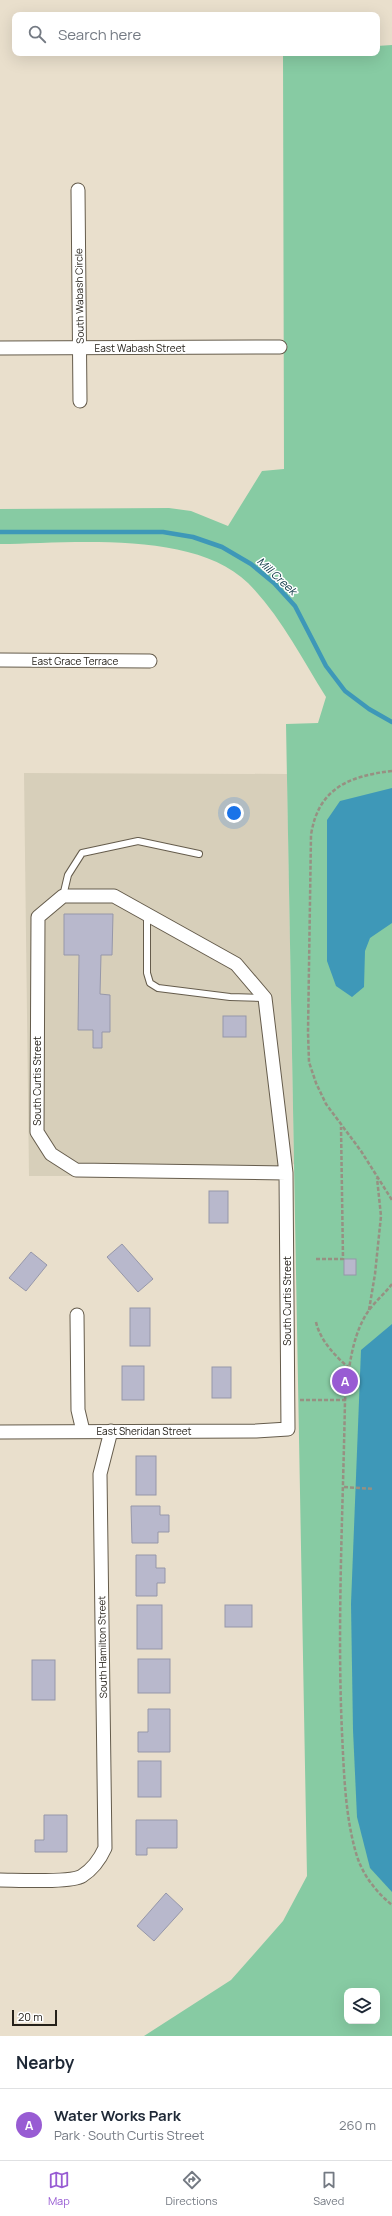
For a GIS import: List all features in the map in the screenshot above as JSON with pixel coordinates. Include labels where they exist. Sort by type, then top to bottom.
[{"type":"street","name":"South Wabash Circle","points":[[78,190],[80,401]]},
{"type":"street","name":"East Wabash Street","points":[[0,348],[280,347]]},
{"type":"street","name":"East Grace Terrace","points":[[0,660],[150,661]]},
{"type":"street","points":[[63,896],[114,896],[236,964],[265,998]]},
{"type":"street","name":"South Curtis Street","points":[[63,896],[38,917],[37,1132],[51,1154],[76,1170],[286,1173]]},
{"type":"street","name":"South Curtis Street","points":[[265,998],[286,1173],[288,1429]]},
{"type":"street","points":[[77,1315],[78,1410],[83,1431]]},
{"type":"street","name":"East Sheridan Street","points":[[0,1432],[256,1431],[288,1429]]},
{"type":"street","name":"South Hamilton Street","points":[[0,1880],[52,1880],[81,1877],[99,1862],[105,1848],[100,1474],[111,1431]]},
{"type":"lane","points":[[63,896],[68,875],[82,852],[138,840],[199,854]]},
{"type":"lane","points":[[147,914],[147,973],[150,983],[158,988],[230,997],[265,998]]},
{"type":"path","points":[[392,771],[357,778],[330,792],[318,809],[312,829],[308,1032],[309,1062],[316,1083],[326,1104],[341,1127],[361,1151],[392,1200]]},
{"type":"path","points":[[316,1259],[343,1259],[341,1127]]},
{"type":"path","points":[[369,1310],[375,1274],[381,1216],[377,1178]]},
{"type":"path","points":[[392,1284],[369,1310],[358,1331],[349,1368],[345,1400],[340,1670],[345,1786],[349,1823],[357,1854],[366,1875],[379,1894],[392,1905]]},
{"type":"path","points":[[316,1322],[318,1331],[336,1358],[349,1368]]},
{"type":"path","points":[[288,1400],[345,1400]]},
{"type":"path","points":[[344,1487],[374,1489]]},
{"type":"shaded area","points":[[24,773],[287,774],[294,1164],[264,1176],[29,1176]]},
{"type":"green space","points":[[392,45],[392,2036],[144,2036],[231,1980],[283,1921],[307,1876],[286,724],[318,723],[326,697],[290,638],[260,596],[248,583],[225,566],[197,554],[165,547],[130,543],[61,542],[0,544],[0,509],[169,508],[191,511],[228,526],[262,471],[284,469],[283,56],[380,56],[380,46]]},
{"type":"water","points":[[392,788],[392,923],[370,938],[365,951],[364,987],[352,997],[336,986],[327,961],[327,820],[340,801]]},
{"type":"water","points":[[392,1324],[392,1892],[370,1868],[357,1817],[353,1730],[351,1604],[361,1350]]},
{"type":"building","points":[[64,914],[113,914],[112,955],[101,955],[100,994],[110,995],[110,1032],[102,1032],[102,1048],[93,1048],[93,1030],[78,1030],[79,955],[64,955]]},
{"type":"building","points":[[223,1016],[246,1016],[246,1037],[223,1037]]},
{"type":"building","points":[[209,1191],[228,1191],[228,1223],[209,1223]]},
{"type":"building","points":[[122,1244],[153,1279],[138,1292],[107,1257]]},
{"type":"building","points":[[31,1252],[47,1265],[26,1291],[9,1278]]},
{"type":"building","points":[[344,1259],[356,1259],[356,1275],[344,1275]]},
{"type":"building","points":[[130,1308],[150,1308],[150,1346],[130,1346]]},
{"type":"building","points":[[122,1366],[144,1366],[144,1400],[122,1400]]},
{"type":"building","points":[[212,1367],[231,1367],[231,1398],[212,1398]]},
{"type":"building","points":[[136,1456],[156,1456],[156,1495],[136,1495]]},
{"type":"building","points":[[131,1506],[160,1506],[160,1515],[169,1515],[169,1532],[158,1532],[158,1543],[132,1543]]},
{"type":"building","points":[[136,1555],[156,1555],[156,1568],[165,1568],[165,1583],[157,1583],[157,1596],[136,1596]]},
{"type":"building","points":[[137,1605],[162,1605],[162,1649],[137,1649]]},
{"type":"building","points":[[225,1605],[252,1605],[252,1627],[225,1627]]},
{"type":"building","points":[[138,1659],[170,1659],[170,1693],[138,1693]]},
{"type":"building","points":[[32,1660],[55,1660],[55,1700],[32,1700]]},
{"type":"building","points":[[148,1709],[170,1709],[170,1752],[138,1752],[138,1732],[148,1732]]},
{"type":"building","points":[[138,1761],[161,1761],[161,1797],[138,1797]]},
{"type":"building","points":[[44,1815],[67,1815],[67,1852],[35,1852],[35,1840],[44,1840]]},
{"type":"building","points":[[136,1820],[177,1820],[177,1848],[147,1848],[147,1855],[136,1855]]},
{"type":"building","points":[[166,1893],[183,1909],[154,1941],[137,1926]]},
{"type":"waterway","name":"Mill Creek","points":[[0,532],[163,532],[193,537],[222,547],[251,564],[274,583],[295,606],[326,666],[345,691],[369,709],[392,722]]},
{"type":"place","name":"Water Works Park","points":[[345,1381]]}]
